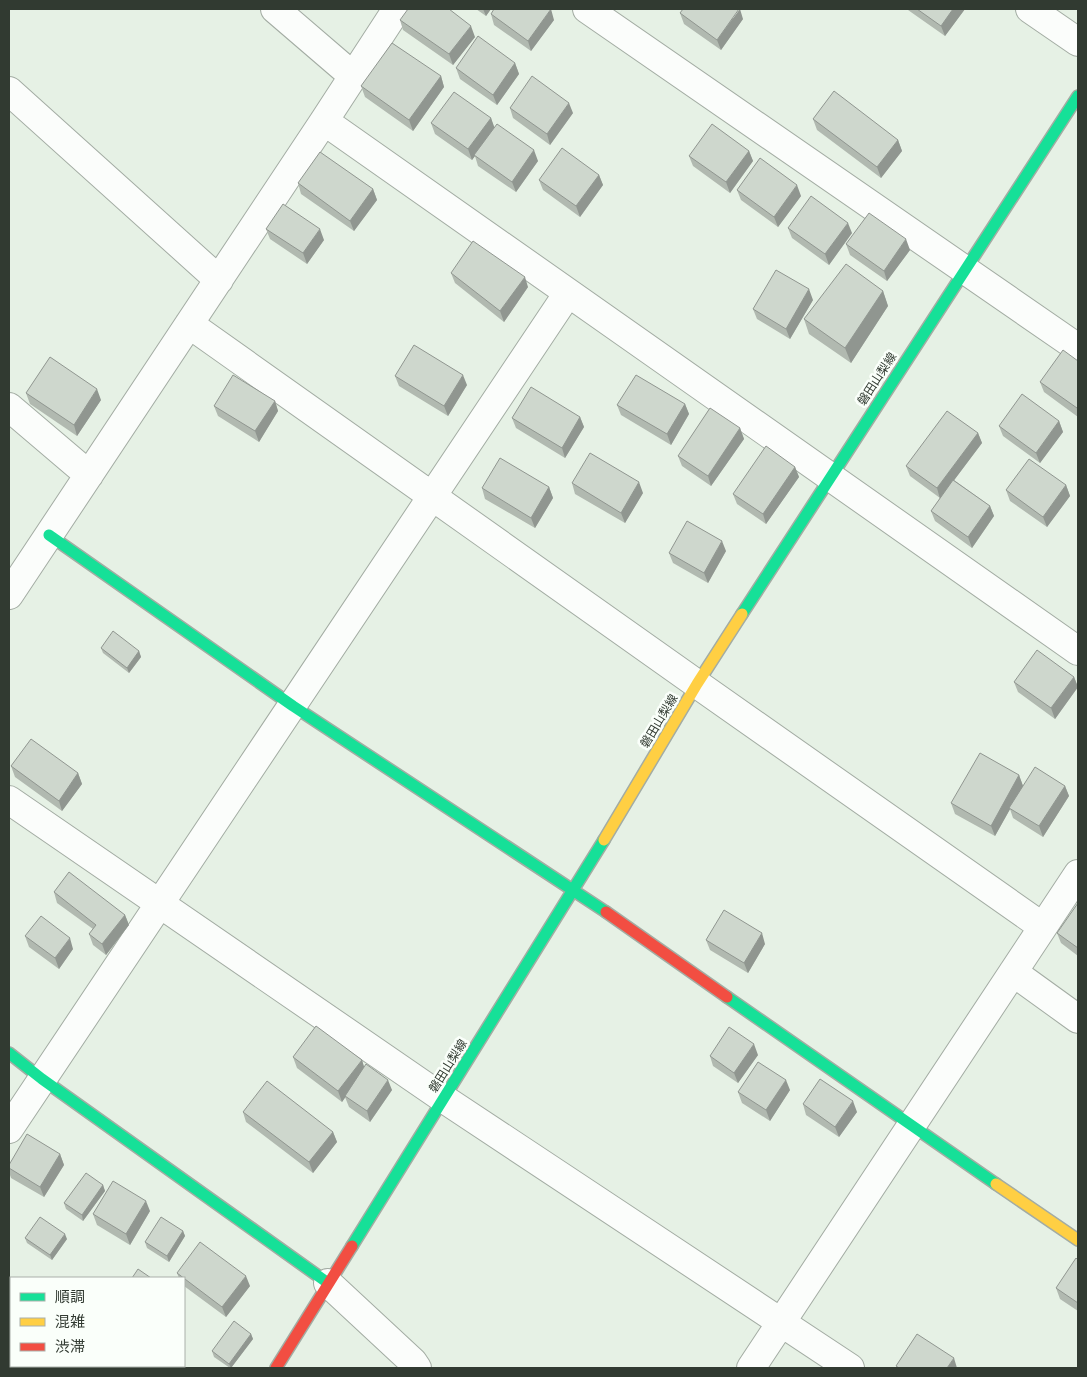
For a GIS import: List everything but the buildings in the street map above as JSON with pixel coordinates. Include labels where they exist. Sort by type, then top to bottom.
[{"type":"street","points":[[275,9],[353,76]]},
{"type":"street","points":[[9,595],[397,9]]},
{"type":"street","points":[[587,9],[1078,348]]},
{"type":"street","points":[[1030,9],[1078,42]]},
{"type":"street","points":[[9,91],[219,280]]},
{"type":"street","name":"磐田山梨線","points":[[276,1368],[574,890],[697,684],[1078,96]]},
{"type":"street","points":[[324,121],[1078,651]]},
{"type":"street","points":[[9,1129],[568,293]]},
{"type":"street","points":[[190,324],[432,497],[1043,927]]},
{"type":"street","points":[[9,407],[89,475]]},
{"type":"street","points":[[49,535],[293,706],[574,890],[911,1126],[1078,1240]]},
{"type":"street","points":[[9,800],[444,1099],[850,1368]]},
{"type":"street","points":[[751,1368],[1078,874]]},
{"type":"street","points":[[1013,972],[1078,1019]]},
{"type":"street","points":[[9,1053],[42,1079],[328,1283],[417,1368]]},
{"type":"traffic: fast","points":[[742,614],[1078,96]]},
{"type":"traffic: fast","points":[[49,535],[293,706],[606,912]]},
{"type":"traffic: fast","points":[[352,1246],[604,840]]},
{"type":"traffic: fast","points":[[727,997],[996,1184]]},
{"type":"traffic: fast","points":[[9,1053],[42,1079],[328,1283]]},
{"type":"traffic: slow","points":[[604,840],[697,684],[742,614]]},
{"type":"traffic: slow","points":[[996,1184],[1078,1240]]},
{"type":"traffic: jam","points":[[606,912],[727,997]]},
{"type":"traffic: jam","points":[[276,1368],[352,1246]]}]
